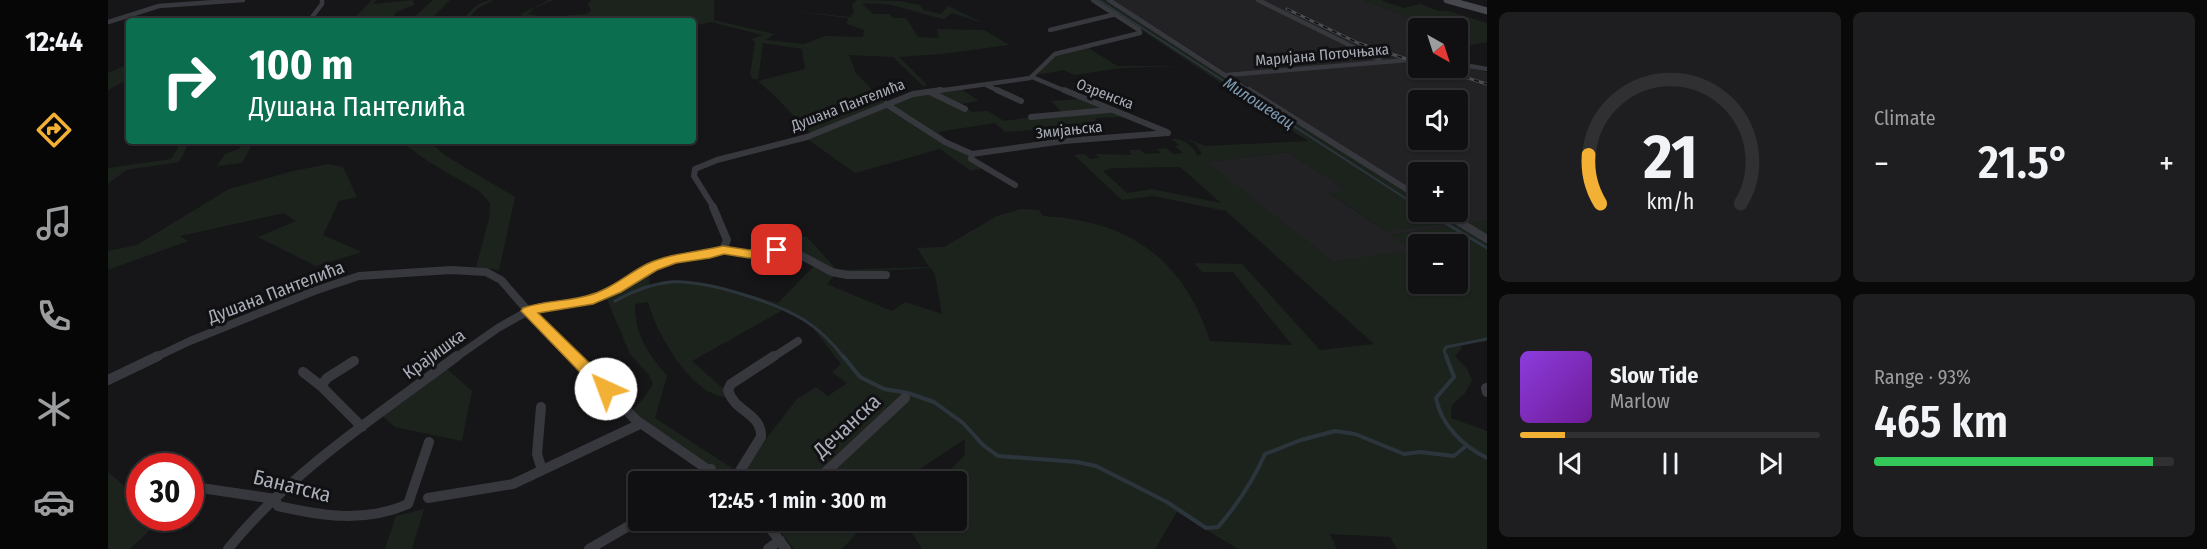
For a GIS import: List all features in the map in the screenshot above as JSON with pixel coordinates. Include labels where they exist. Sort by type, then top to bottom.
[{"type":"main road","points":[[1447,0],[1487,11]]},
{"type":"street","points":[[108,22],[159,6],[243,0]]},
{"type":"street","points":[[311,18],[322,4],[322,0]]},
{"type":"street","points":[[1032,77],[1037,75],[1045,60],[1055,54],[1140,33],[1139,30],[1094,0]]},
{"type":"street","points":[[1109,0],[1408,190]]},
{"type":"street","points":[[1258,0],[1383,61]]},
{"type":"street","points":[[1050,30],[1116,14]]},
{"type":"street","name":"Маријана Поточњака","points":[[1227,75],[1408,60]]},
{"type":"street","points":[[1468,66],[1487,69]]},
{"type":"street","name":"Душана Пантелића","points":[[723,250],[727,240],[710,200],[694,176],[695,169],[717,160],[807,137],[886,105],[928,91],[1032,77]]},
{"type":"street","name":"Озренска","points":[[1032,77],[1168,133]]},
{"type":"street","points":[[986,85],[1020,101]]},
{"type":"street","points":[[928,91],[964,109]]},
{"type":"street","points":[[886,105],[945,142],[972,154],[971,159],[1016,184]]},
{"type":"street","points":[[1031,117],[1111,110]]},
{"type":"street","name":"Змијањска","points":[[972,154],[1064,141],[1168,133]]},
{"type":"street","points":[[1459,222],[1487,239]]},
{"type":"street","points":[[528,311],[544,306],[588,301],[616,289],[664,262],[723,250],[749,254],[791,250],[832,272],[847,275],[886,275]]},
{"type":"street","name":"Душана Пантелића","points":[[108,380],[190,341],[322,288],[359,276],[451,270],[486,272],[501,280],[528,311],[640,424],[713,471]]},
{"type":"street","name":"Крајишка","points":[[228,549],[239,533],[275,499],[362,427],[486,337],[528,311]]},
{"type":"street","points":[[740,471],[763,430],[761,423],[731,400],[728,390],[731,384],[798,341]]},
{"type":"street","points":[[321,386],[327,378],[354,361]]},
{"type":"street","points":[[303,372],[321,386],[362,427]]},
{"type":"street","name":"Дечанска","points":[[827,471],[905,398]]},
{"type":"street","points":[[541,407],[537,454],[542,470]]},
{"type":"street","points":[[428,498],[513,484],[640,424]]},
{"type":"street","name":"Банатска","points":[[204,488],[275,499],[278,506],[323,517],[381,515],[408,504],[429,442]]},
{"type":"street","points":[[590,549],[628,527]]},
{"type":"street","points":[[768,549],[780,540]]},
{"type":"shaded area","points":[[372,0],[376,0],[373,4],[413,0],[414,5],[396,12],[393,18],[355,18]]},
{"type":"shaded area","points":[[433,0],[450,0],[433,17],[466,16],[485,1],[494,0],[478,8],[469,18],[413,18]]},
{"type":"shaded area","points":[[549,0],[554,0],[534,8],[528,14],[546,17],[586,14],[591,11],[588,4],[591,0],[714,0],[714,20],[774,34],[766,40],[804,44],[826,36],[863,37],[864,30],[847,24],[848,18],[783,10],[850,17],[854,12],[852,4],[857,0],[900,1],[920,5],[923,10],[941,14],[948,6],[983,23],[952,13],[944,19],[883,4],[862,4],[873,14],[890,14],[892,18],[906,18],[918,37],[939,38],[937,29],[984,30],[1009,45],[899,57],[927,85],[923,86],[893,57],[849,55],[856,73],[887,105],[904,97],[961,89],[979,101],[961,104],[972,112],[988,111],[1004,121],[1063,113],[1051,101],[1080,99],[1127,117],[1095,118],[1099,125],[1005,132],[995,123],[938,132],[987,167],[971,171],[940,149],[855,173],[806,138],[813,136],[758,81],[805,69],[802,49],[763,43],[758,79],[753,79],[750,75],[755,43],[752,39],[763,35],[711,22],[696,25],[696,18],[525,18],[521,14]]},
{"type":"shaded area","points":[[1096,0],[1108,0],[1408,192],[1408,222],[1457,222],[1386,232],[1330,193],[1346,191],[1289,152],[1207,162],[1333,262],[1408,251],[1408,294],[1468,294],[1468,234],[1408,234],[1408,247],[1390,235],[1487,221],[1487,339],[1456,343],[1462,348],[1455,356],[1467,369],[1472,380],[1465,393],[1452,405],[1451,418],[1487,431],[1487,549],[1397,549],[1390,537],[1330,534],[1337,549],[1238,549],[1177,512],[1155,549],[922,549],[911,531],[967,531],[967,471],[950,471],[965,455],[965,439],[917,471],[744,471],[797,399],[816,387],[828,396],[847,383],[832,372],[841,364],[810,324],[783,310],[692,361],[726,391],[725,397],[712,393],[688,374],[667,345],[648,302],[635,304],[637,325],[643,343],[667,376],[655,418],[734,471],[718,471],[631,411],[644,398],[653,384],[649,375],[630,354],[606,297],[650,272],[649,285],[687,282],[715,285],[778,303],[814,266],[835,275],[827,284],[892,311],[905,302],[942,314],[935,275],[931,268],[838,273],[794,248],[768,248],[766,245],[806,236],[837,270],[929,267],[917,248],[944,247],[997,216],[1021,209],[1039,210],[1043,216],[1074,219],[1102,226],[1127,236],[1149,249],[1168,266],[1185,287],[1199,312],[1210,341],[1292,345],[1233,272],[1202,272],[1194,263],[1242,264],[1320,350],[1374,344],[1226,211],[1153,196],[1122,200],[1074,155],[1085,154],[1090,159],[1099,158],[1096,154],[1132,155],[1129,150],[1140,150],[1145,154],[1161,153],[1157,149],[1166,148],[1173,154],[1183,153],[1175,146],[1179,145],[1171,139],[1184,141],[1198,156],[1202,154],[1196,144],[1184,138],[1206,146],[1308,141]],"holes":[[[1180,167],[1221,203],[1152,189],[1127,193],[1103,171],[1113,168]]]},
{"type":"shaded area","points":[[1112,0],[1364,0],[1408,18],[1408,78],[1468,78],[1468,67],[1487,72],[1487,221],[1391,235],[1408,247],[1408,252],[1333,262],[1206,162],[1289,152],[1347,191],[1331,194],[1386,232],[1416,222],[1468,222],[1468,162],[1408,162],[1408,188]]},
{"type":"shaded area","points":[[1364,0],[1383,0],[1404,8],[1420,4],[1487,23],[1487,42],[1468,44],[1468,18],[1408,18]]},
{"type":"shaded area","points":[[1086,46],[1117,66],[1185,66],[1121,68],[1074,75],[1064,70],[1037,75],[1049,58]]},
{"type":"shaded area","points":[[126,65],[126,81],[108,90],[108,73]]},
{"type":"shaded area","points":[[180,144],[188,144],[179,162],[126,170],[108,184],[108,168],[171,159]]},
{"type":"shaded area","points":[[242,144],[252,144],[242,163],[217,166],[225,154],[239,149]]},
{"type":"shaded area","points":[[404,144],[432,144],[446,156],[515,197],[499,270],[476,267],[489,219],[490,203],[479,191],[429,162]]},
{"type":"shaded area","points":[[328,164],[343,167],[357,197],[339,201],[323,235],[362,252],[316,266],[258,237],[296,221],[284,213],[180,236],[188,241],[108,270],[108,251],[137,245],[229,189]]},
{"type":"shaded area","points":[[447,369],[472,391],[462,441],[395,427],[382,416]]},
{"type":"shaded area","points":[[108,472],[126,488],[126,531],[149,531],[130,549],[108,549]]},
{"type":"shaded area","points":[[424,509],[412,549],[385,549],[396,516]]},
{"type":"shaded area","points":[[780,531],[859,531],[842,549],[794,549]]},
{"type":"waterway","name":"Милошевац","points":[[1099,0],[1241,92]]},
{"type":"waterway","name":"Милошевац","points":[[1238,90],[1408,200]]},
{"type":"waterway","name":"Милошевац","points":[[1444,222],[1487,248]]},
{"type":"waterway","points":[[615,301],[642,288],[671,282],[721,288],[776,306],[804,320],[826,337],[844,358]]},
{"type":"waterway","points":[[1447,358],[1444,351],[1446,347],[1487,339]]},
{"type":"waterway","points":[[843,356],[860,377],[884,389],[908,393],[934,402],[963,423],[983,445],[998,456],[1077,462],[1096,466],[1167,502],[1206,528],[1218,527],[1225,519],[1250,483],[1265,454],[1301,440],[1335,431],[1355,434],[1404,454],[1420,452],[1454,456],[1466,446]]},
{"type":"waterway","points":[[1446,356],[1454,377],[1436,398],[1439,408],[1454,434],[1487,458]]},
{"type":"railway","points":[[1287,9],[1358,43],[1408,59]]},
{"type":"railway","points":[[1468,78],[1487,84]]},
{"type":"route","points":[[606,389],[528,311],[544,306],[588,301],[616,289],[652,267],[673,259],[723,250],[749,254],[777,250]]}]
